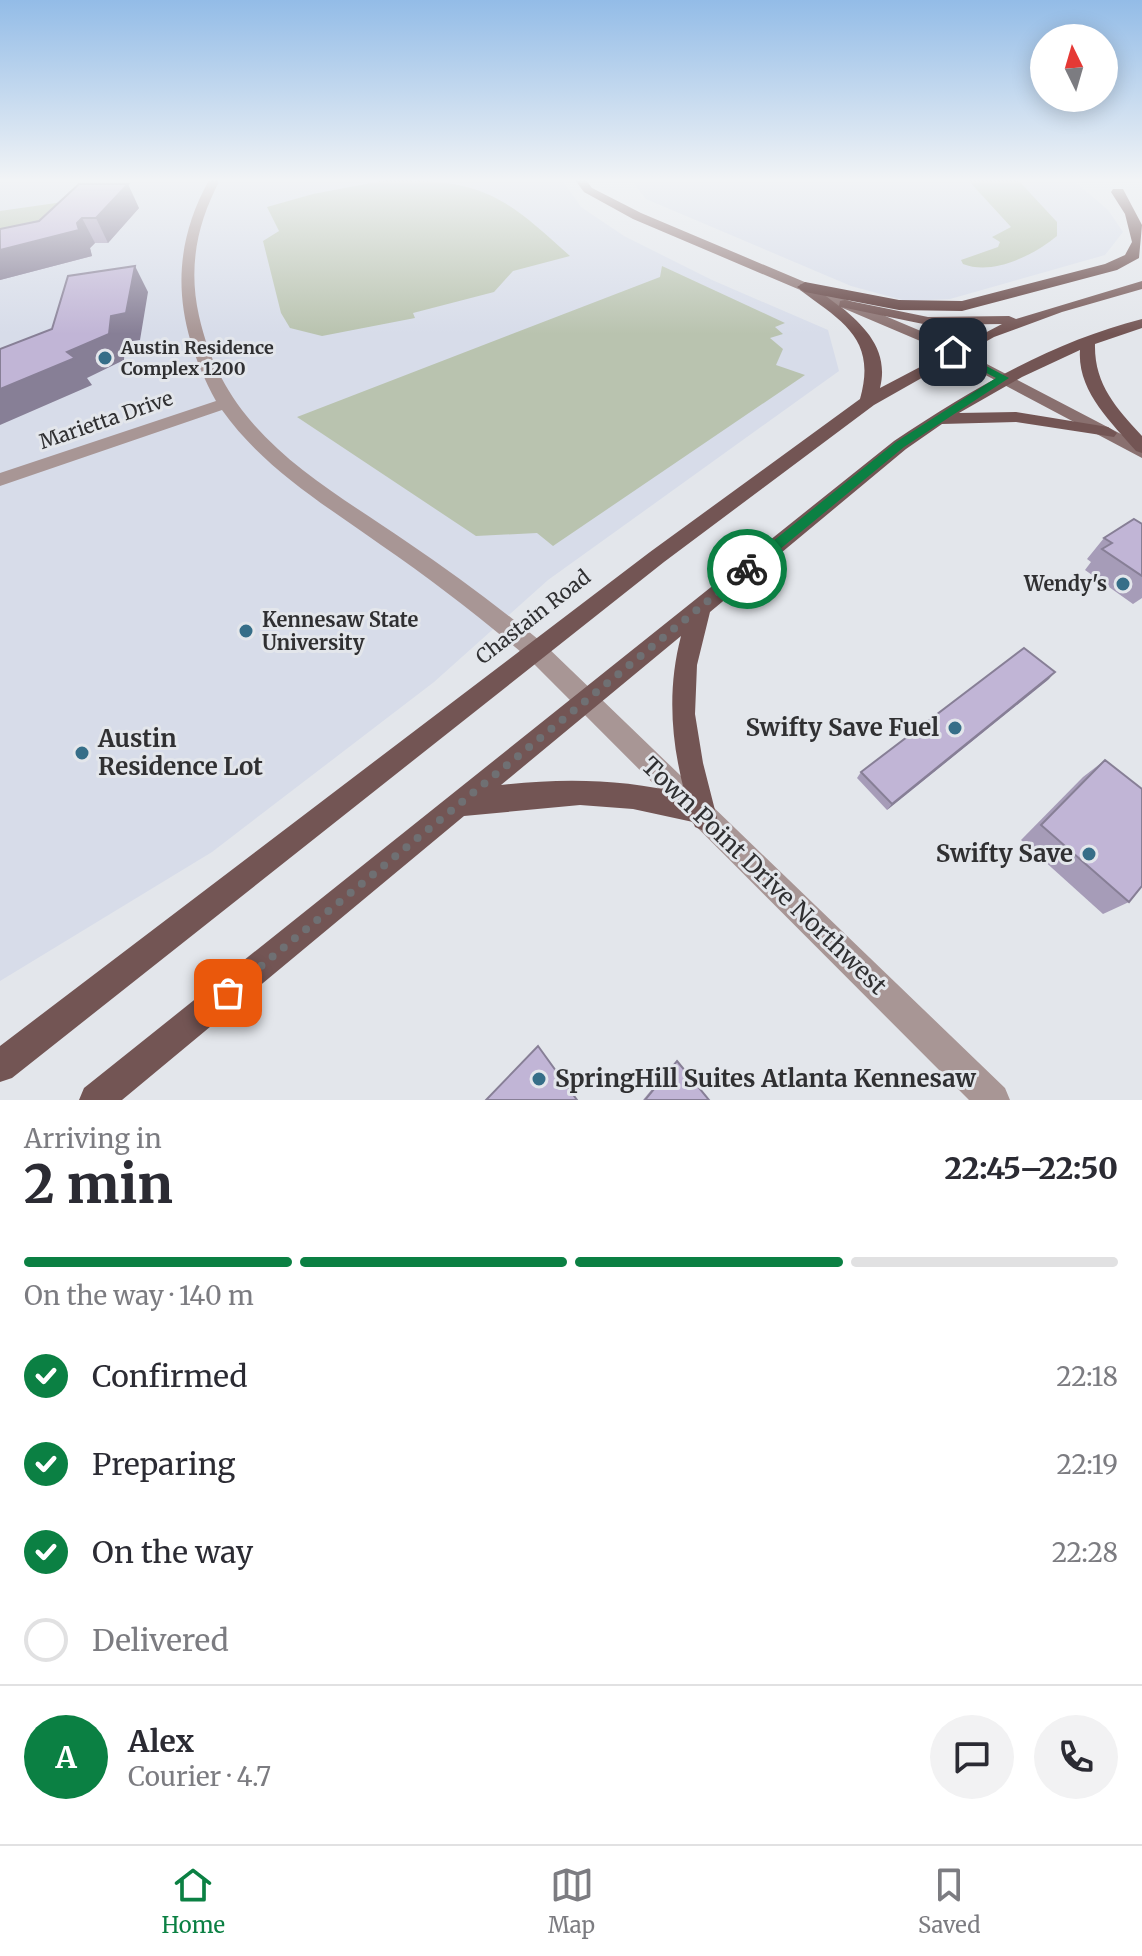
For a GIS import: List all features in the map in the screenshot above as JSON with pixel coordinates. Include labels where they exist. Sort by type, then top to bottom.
[{"type":"highway","points":[[805,287],[899,305],[962,306],[1111,267],[1131,258],[1139,242],[1136,231]]},
{"type":"main road","points":[[672,231],[953,352],[1142,449]]},
{"type":"main road","name":"Chastain Road","points":[[0,1066],[718,510],[868,401],[953,352],[1029,318],[1142,285]]},
{"type":"main road","points":[[805,287],[849,321],[872,347],[877,372],[868,401]]},
{"type":"main road","points":[[845,304],[928,321],[1029,318]]},
{"type":"main road","points":[[96,1100],[464,803],[584,700],[878,462],[937,419],[1003,378],[1088,340],[1142,323]]},
{"type":"main road","points":[[1088,340],[1086,363],[1095,391],[1142,449]]},
{"type":"main road","points":[[937,419],[1016,417],[1108,433]]},
{"type":"main road","points":[[464,803],[578,790],[648,797],[700,814],[686,743],[681,691],[690,638],[700,609]]},
{"type":"street","name":"Town Point Drive Northwest","points":[[193,231],[188,290],[201,348],[226,403],[245,429],[272,454],[492,614],[536,651],[993,1100]]},
{"type":"street","name":"Marietta Drive","points":[[0,480],[226,403]]},
{"type":"shaded area","name":"Kennesaw State University","points":[[0,231],[617,231],[712,280],[828,330],[839,371],[548,580],[434,682],[212,852],[0,981]]},
{"type":"shaded area","points":[[722,231],[1123,232],[1105,255],[950,299],[906,301],[851,286]]},
{"type":"green space","points":[[0,231],[28,231],[0,249]]},
{"type":"green space","points":[[278,231],[541,231],[570,256],[513,271],[494,292],[413,313],[415,318],[322,336],[290,328],[281,313],[263,241]]},
{"type":"green space","points":[[1003,231],[1057,231],[1057,236],[1037,250],[1013,262],[987,267],[963,264],[961,260],[998,247],[1000,242],[992,237]]},
{"type":"green space","points":[[662,266],[785,323],[775,327],[783,334],[770,338],[783,349],[776,365],[805,375],[553,546],[537,533],[476,536],[297,417],[660,277]]},
{"type":"building","points":[[0,231],[74,231],[0,250]]},
{"type":"building","points":[[135,266],[126,313],[111,316],[109,334],[67,352],[75,358],[0,389],[0,349],[52,329],[68,276]]},
{"type":"building","points":[[1134,519],[1142,524],[1142,576],[1102,549],[1112,543],[1104,538]]},
{"type":"building","name":"Swifty Save Fuel","points":[[1024,648],[1055,672],[892,804],[861,772]]},
{"type":"building","name":"Swifty Save","points":[[1105,760],[1142,789],[1142,886],[1129,902],[1041,825]]},
{"type":"building","name":"SpringHill Suites Atlanta Kennesaw","points":[[538,1046],[577,1100],[486,1100]]},
{"type":"building","points":[[677,1061],[709,1100],[645,1100]]},
{"type":"way so far","points":[[228,993],[747,569]]},
{"type":"place","name":"Austin Residence Complex 1200","points":[[105,358]]},
{"type":"place","name":"Wendy's","points":[[1123,584]]},
{"type":"place","name":"Kennesaw State University","points":[[246,631]]},
{"type":"place","name":"Swifty Save Fuel","points":[[955,728]]},
{"type":"place","name":"Austin Residence Lot","points":[[82,753]]},
{"type":"place","name":"Swifty Save","points":[[1089,854]]},
{"type":"place","name":"SpringHill Suites Atlanta Kennesaw","points":[[539,1079]]},
{"type":"route","points":[[747,569],[900,445],[1003,378],[953,352]]}]
